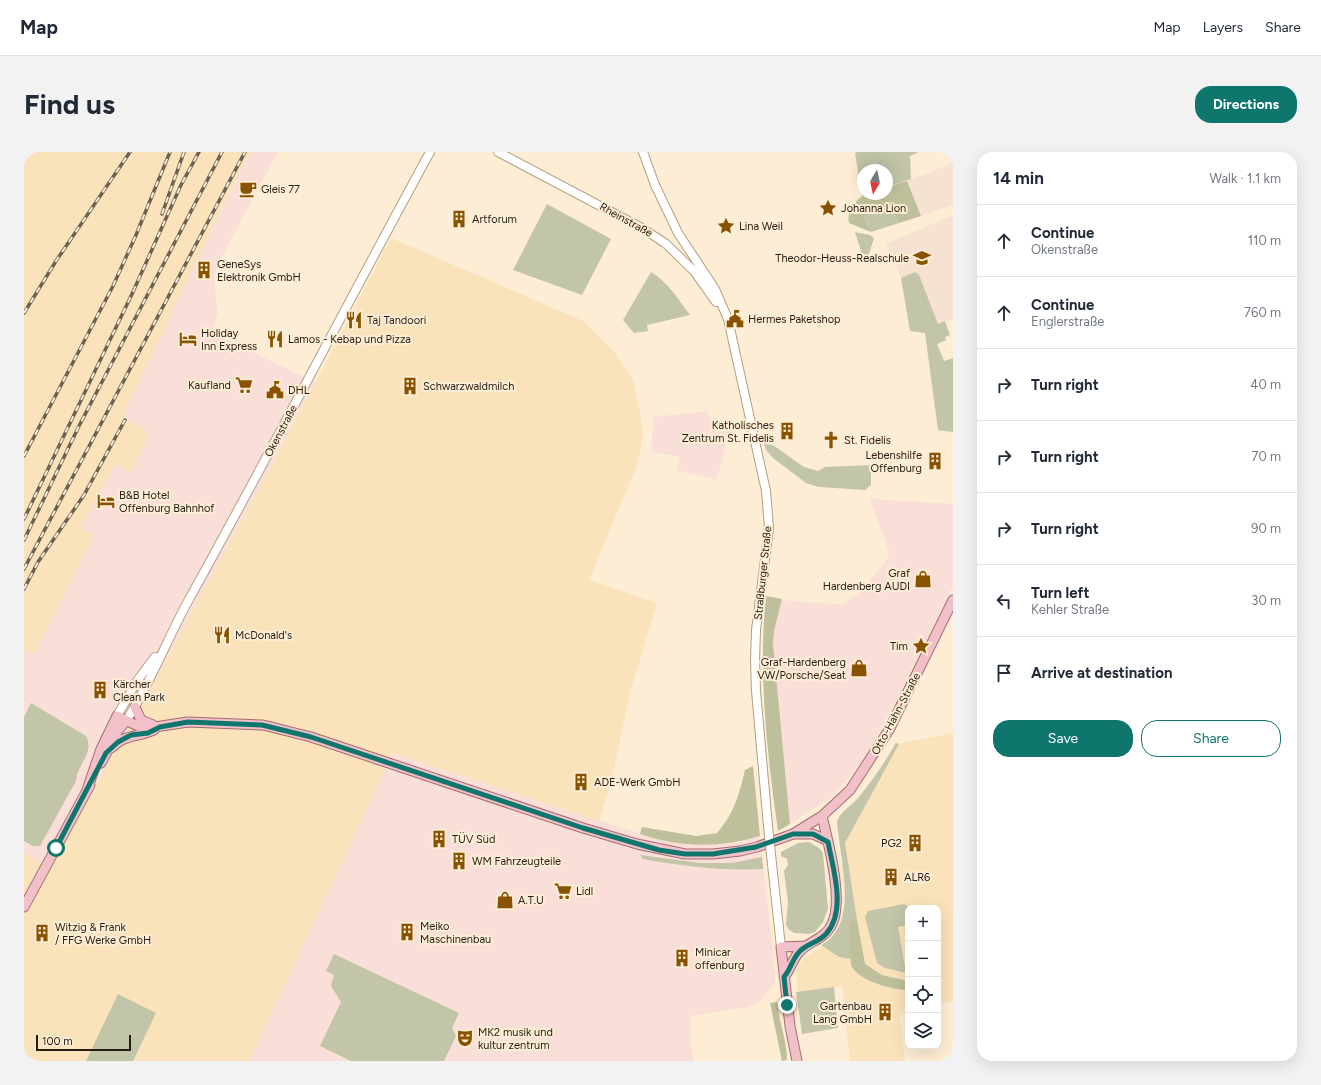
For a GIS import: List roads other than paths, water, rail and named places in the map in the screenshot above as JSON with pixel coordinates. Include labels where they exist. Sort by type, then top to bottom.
[{"type":"main road","name":"Okenstraße","points":[[87,790],[116,727],[126,721],[135,707],[164,645],[430,152]]},
{"type":"main road","name":"Rheinstraße","points":[[498,152],[640,227],[665,243],[694,271],[728,318]]},
{"type":"main road","name":"Straßburger Straße","points":[[643,152],[655,185],[678,233],[715,289],[728,318],[766,491],[769,528],[756,630],[756,691],[781,947]]},
{"type":"main road","name":"Otto-Hahn-Straße","points":[[793,834],[822,816],[853,787],[890,730],[953,600]]},
{"type":"main road","name":"Okenstraße","points":[[24,907],[106,753],[116,727],[117,716],[137,681],[164,645]]},
{"type":"main road","points":[[135,707],[141,720],[160,727]]},
{"type":"main road","points":[[117,716],[138,726],[148,728],[188,722],[226,723],[262,725],[311,737],[583,828],[659,850],[685,854],[713,854],[756,847],[793,834],[813,834],[828,842]]},
{"type":"main road","points":[[116,727],[131,735]]},
{"type":"main road","points":[[106,753],[118,742],[131,735],[148,733],[160,727]]},
{"type":"main road","points":[[784,977],[790,970],[793,960],[806,946],[826,935],[837,910],[828,842],[822,816]]},
{"type":"main road","points":[[797,1061],[790,1026],[781,947],[806,946]]},
{"type":"railway","points":[[24,313],[56,261],[130,152]]},
{"type":"railway","points":[[24,456],[113,286],[136,235],[170,152]]},
{"type":"railway","points":[[162,214],[184,152]]},
{"type":"railway","points":[[24,519],[132,294],[181,185],[199,152]]},
{"type":"railway","points":[[24,540],[79,426],[222,152]]},
{"type":"railway","points":[[24,569],[245,152]]},
{"type":"railway","points":[[24,589],[38,562],[84,495],[125,420]]},
{"type":"place","name":"Gleis 77","points":[[248,189]]},
{"type":"place","name":"Johanna Lion","points":[[828,208]]},
{"type":"place","name":"Artforum","points":[[459,219]]},
{"type":"place","name":"Lina Weil","points":[[726,226]]},
{"type":"place","name":"Theodor-Heuss-Realschule","points":[[922,258]]},
{"type":"place","name":"GeneSys Elektronik GmbH","points":[[204,270]]},
{"type":"place","name":"Hermes Paketshop","points":[[735,319]]},
{"type":"place","name":"Taj Tandoori","points":[[354,320]]},
{"type":"place","name":"Holiday Inn Express","points":[[188,339]]},
{"type":"place","name":"Lamos - Kebap und Pizza","points":[[275,339]]},
{"type":"place","name":"Kaufland","points":[[244,385]]},
{"type":"place","name":"Schwarzwaldmilch","points":[[410,386]]},
{"type":"place","name":"DHL","points":[[275,390]]},
{"type":"place","name":"Katholisches Zentrum St. Fidelis","points":[[787,431]]},
{"type":"place","name":"St. Fidelis","points":[[831,440]]},
{"type":"place","name":"Lebenshilfe Offenburg","points":[[935,461]]},
{"type":"place","name":"B&B Hotel Offenburg Bahnhof","points":[[106,501]]},
{"type":"place","name":"Graf Hardenberg AUDI","points":[[923,579]]},
{"type":"place","name":"McDonald's","points":[[222,635]]},
{"type":"place","name":"Tim","points":[[921,646]]},
{"type":"place","name":"Graf-Hardenberg VW/Porsche/Seat","points":[[859,668]]},
{"type":"place","name":"Kärcher Clean Park","points":[[100,690]]},
{"type":"place","name":"ADE-Werk GmbH","points":[[581,782]]},
{"type":"place","name":"TÜV Süd","points":[[439,839]]},
{"type":"place","name":"PG2","points":[[915,843]]},
{"type":"place","name":"WM Fahrzeugteile","points":[[459,861]]},
{"type":"place","name":"ALR6","points":[[891,877]]},
{"type":"place","name":"Lidl","points":[[563,891]]},
{"type":"place","name":"A.T.U","points":[[505,900]]},
{"type":"place","name":"Meiko Maschinenbau","points":[[407,932]]},
{"type":"place","name":"Witzig & Frank / FFG Werke GmbH","points":[[42,933]]},
{"type":"place","name":"Minicar offenburg","points":[[682,958]]},
{"type":"place","name":"Gartenbau Lang GmbH","points":[[885,1012]]},
{"type":"place","name":"MK2 musik und kultur zentrum","points":[[465,1038]]}]
